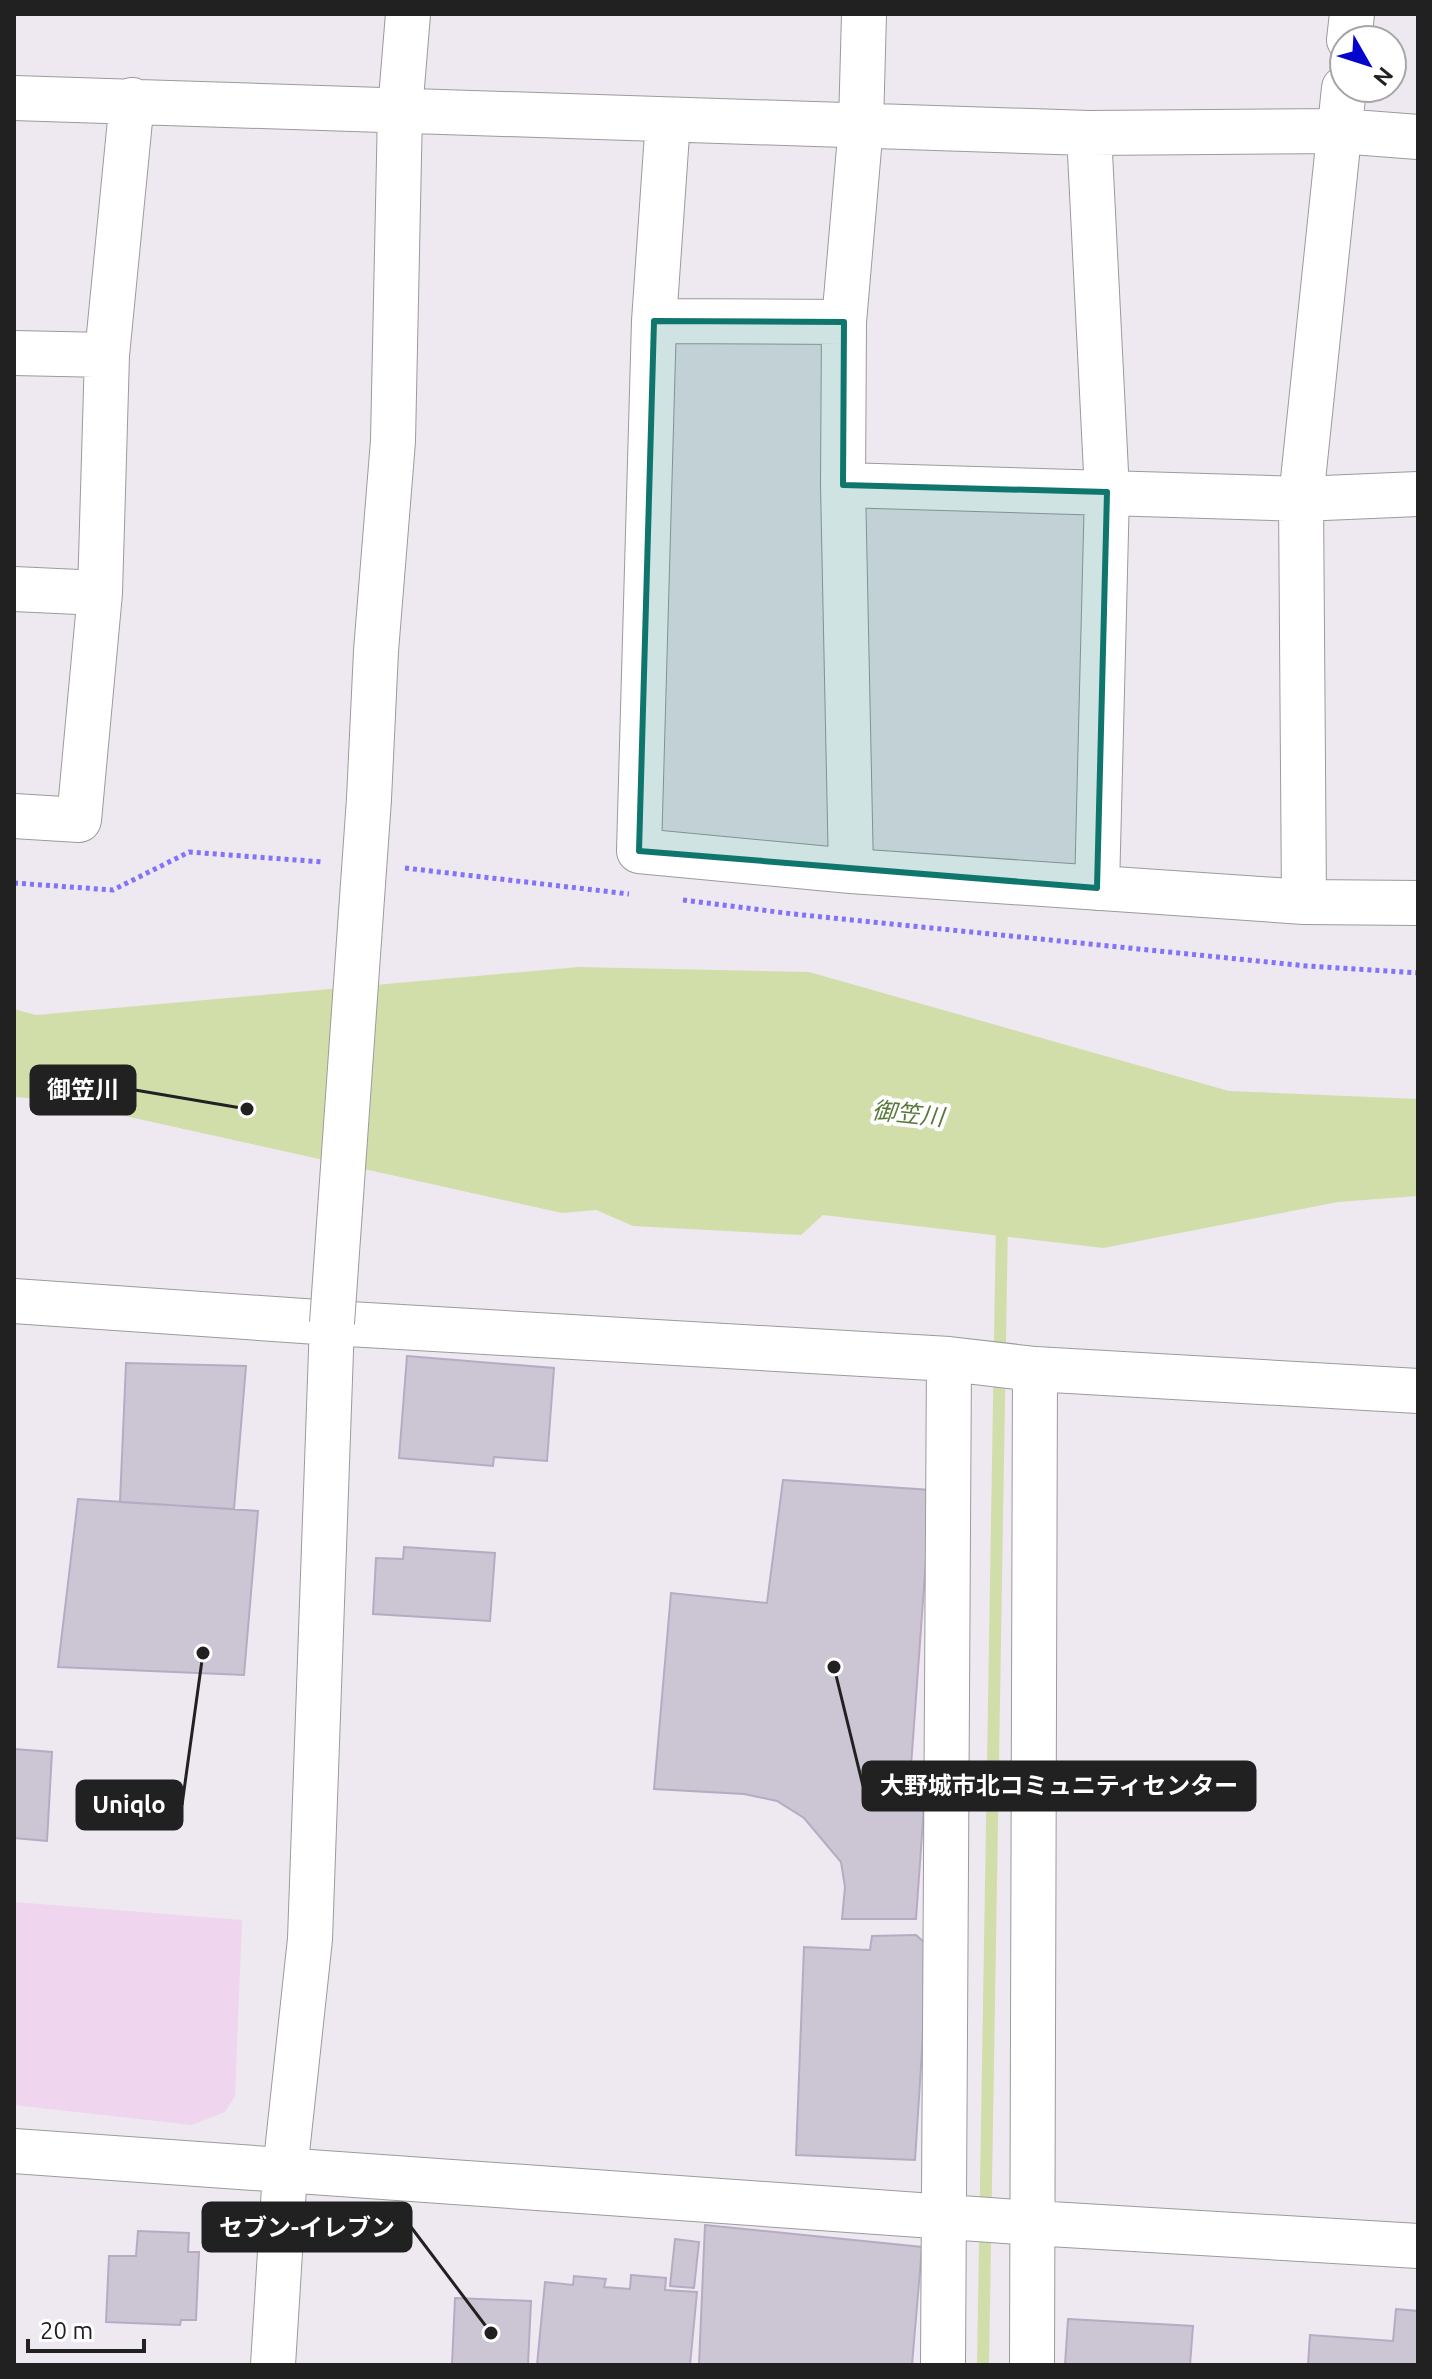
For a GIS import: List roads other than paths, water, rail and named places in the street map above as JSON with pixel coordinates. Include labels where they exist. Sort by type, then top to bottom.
[{"type":"street","points":[[273,2365],[285,2171],[310,1939],[332,1323],[369,799],[376,651],[393,441],[400,111],[408,14]]},
{"type":"street","points":[[851,871],[843,485],[844,322],[861,125],[864,14]]},
{"type":"street","points":[[14,98],[1089,133],[1340,131],[1418,137]]},
{"type":"street","points":[[14,816],[79,820],[100,593],[107,355],[132,100]]},
{"type":"street","points":[[1304,902],[1301,499],[1343,104]]},
{"type":"street","points":[[668,120],[654,321],[639,851],[851,871],[1304,902],[1418,903]]},
{"type":"street","points":[[1089,133],[1107,492],[1097,888]]},
{"type":"street","points":[[654,321],[844,322]]},
{"type":"street","points":[[14,353],[107,355]]},
{"type":"street","points":[[843,485],[1301,499],[1418,494]]},
{"type":"street","points":[[14,589],[100,593]]},
{"type":"street","points":[[14,1301],[949,1359],[1035,1369],[1418,1391]]},
{"type":"street","points":[[943,2365],[949,1359]]},
{"type":"street","points":[[1032,2365],[1035,1369]]},
{"type":"street","points":[[14,2151],[944,2217],[1418,2246]]},
{"type":"water","points":[[579,967],[809,972],[1229,1091],[1418,1099],[1418,1196],[1338,1202],[1103,1248],[823,1215],[801,1235],[633,1226],[596,1210],[562,1213],[53,1100],[14,1097],[14,1009],[36,1015]]},
{"type":"waterway","points":[[983,2365],[1002,1220]]},
{"type":"place","name":"御笠川","points":[[247,1109]]},
{"type":"place","name":"Uniqlo","points":[[203,1653]]},
{"type":"place","name":"大野城市北コミュニティセンター","points":[[834,1667]]},
{"type":"place","name":"セブン-イレブン","points":[[491,2333]]}]
